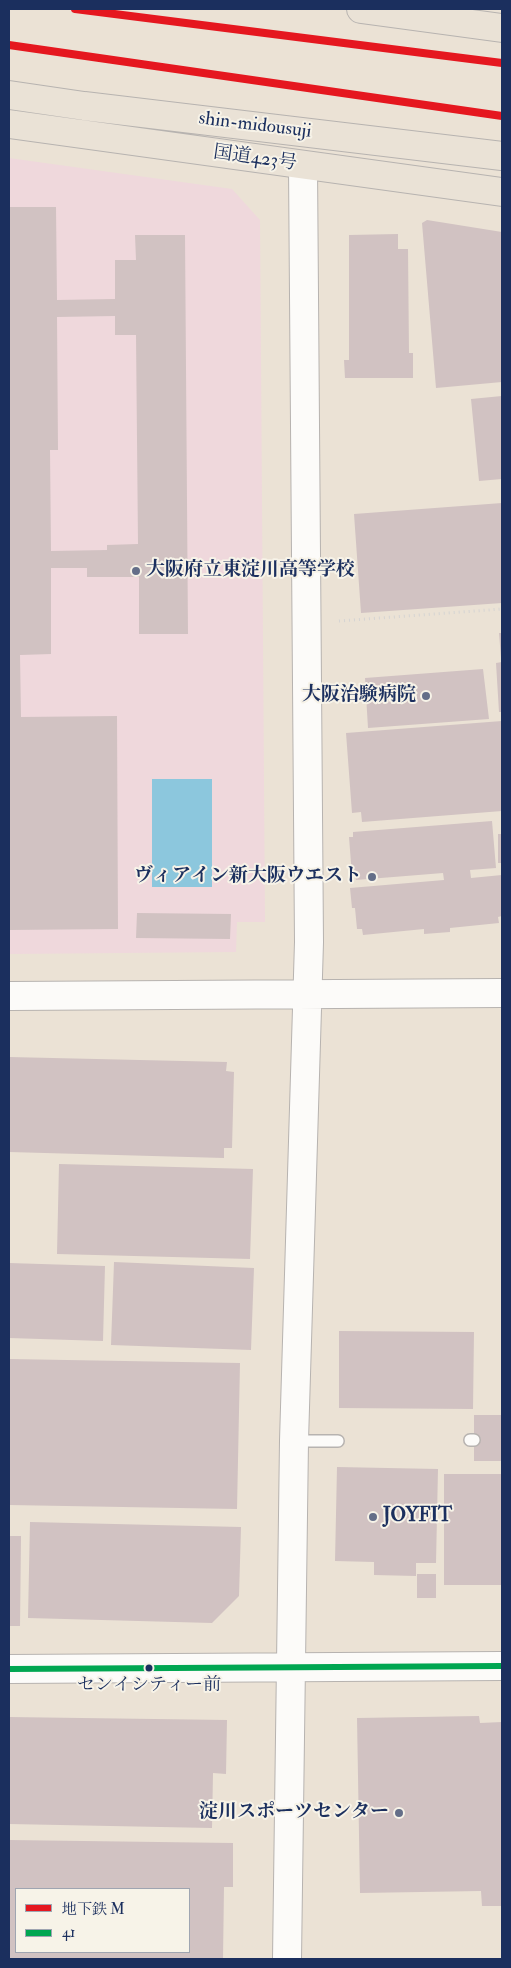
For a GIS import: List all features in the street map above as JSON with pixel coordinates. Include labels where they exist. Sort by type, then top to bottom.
[{"type":"highway","points":[[361,9],[502,28]]},
{"type":"highway","points":[[390,13],[502,10]]},
{"type":"highway","name":"shin-midousuji","points":[[9,95],[84,106],[502,156]]},
{"type":"highway","name":"国道423号","points":[[9,124],[502,192]]},
{"type":"street","points":[[287,1959],[294,1441],[308,994],[303,166]]},
{"type":"street","points":[[9,996],[502,993]]},
{"type":"street","points":[[9,1669],[502,1666]]},
{"type":"lane","points":[[294,1441],[338,1441]]},
{"type":"path","points":[[339,622],[502,609]]},
{"type":"shaded area","name":"大阪府立東淀川高等学校","points":[[9,158],[232,189],[260,220],[265,922],[237,922],[236,952],[9,954]]},
{"type":"water","points":[[152,779],[212,779],[212,887],[152,887]]},
{"type":"building","points":[[9,207],[56,207],[57,300],[115,299],[115,260],[136,260],[135,235],[185,235],[188,634],[139,634],[139,577],[87,577],[87,568],[51,568],[51,654],[20,655],[21,717],[117,716],[118,929],[9,930]],"holes":[[[115,316],[115,335],[136,335],[138,544],[107,545],[107,550],[51,551],[50,450],[58,450],[57,317]]]},
{"type":"building","points":[[427,220],[502,232],[502,382],[436,388],[422,223]]},
{"type":"building","points":[[398,234],[398,249],[408,249],[409,353],[413,353],[413,378],[345,378],[344,360],[349,360],[349,235]]},
{"type":"building","points":[[502,396],[502,479],[479,481],[471,399]]},
{"type":"building","points":[[502,503],[502,603],[361,613],[354,514]]},
{"type":"building","points":[[499,633],[502,633],[502,658],[501,658]]},
{"type":"building","points":[[502,662],[502,712],[499,712],[496,663]]},
{"type":"building","name":"大阪治験病院","points":[[483,669],[489,719],[368,728],[365,678]]},
{"type":"building","points":[[502,721],[502,811],[362,822],[361,812],[352,813],[346,733]]},
{"type":"building","name":"ヴィアイン新大阪ウエスト","points":[[492,821],[496,868],[470,870],[471,878],[502,875],[502,916],[498,917],[499,923],[450,928],[450,932],[424,934],[424,929],[363,935],[362,929],[357,929],[355,908],[352,908],[350,888],[444,880],[443,873],[356,880],[355,876],[352,876],[349,837],[353,837],[353,832]]},
{"type":"building","points":[[498,834],[502,834],[502,863],[498,863]]},
{"type":"building","points":[[137,913],[231,914],[230,939],[136,938]]},
{"type":"building","points":[[9,1057],[227,1062],[226,1071],[234,1072],[232,1148],[224,1148],[224,1158],[9,1152]]},
{"type":"building","points":[[59,1164],[253,1169],[250,1259],[57,1254]]},
{"type":"building","points":[[114,1262],[254,1268],[251,1350],[111,1345]]},
{"type":"building","points":[[9,1263],[105,1266],[103,1341],[9,1338]]},
{"type":"building","points":[[339,1331],[474,1332],[473,1409],[339,1408]]},
{"type":"building","points":[[9,1359],[240,1363],[237,1509],[9,1505]]},
{"type":"building","points":[[474,1415],[502,1415],[502,1461],[474,1461]]},
{"type":"building","points":[[337,1467],[438,1469],[436,1563],[416,1563],[416,1576],[374,1575],[374,1562],[335,1561]]},
{"type":"building","points":[[444,1474],[502,1474],[502,1585],[444,1585]]},
{"type":"building","points":[[30,1522],[241,1527],[239,1596],[212,1623],[28,1618]]},
{"type":"building","points":[[9,1536],[21,1536],[20,1626],[9,1626]]},
{"type":"building","points":[[417,1574],[436,1574],[436,1598],[417,1598]]},
{"type":"building","points":[[479,1716],[480,1723],[502,1722],[502,1906],[482,1906],[481,1891],[360,1893],[357,1718]]},
{"type":"building","points":[[9,1717],[227,1720],[226,1774],[213,1773],[212,1828],[9,1824]]},
{"type":"building","points":[[9,1840],[233,1843],[233,1887],[224,1887],[223,1959],[9,1959]]},
{"type":"metro line","name":"M","points":[[75,9],[502,63]]},
{"type":"metro line","name":"M","points":[[9,45],[502,116]]},
{"type":"transit line","name":"41","points":[[9,1669],[502,1666]]},
{"type":"place","name":"大阪府立東淀川高等学校","points":[[136,571]]},
{"type":"place","name":"大阪治験病院","points":[[426,696]]},
{"type":"place","name":"ヴィアイン新大阪ウエスト","points":[[372,877]]},
{"type":"place","name":"JOYFIT","points":[[373,1517]]},
{"type":"place","name":"センイシティー前","points":[[149,1668]]},
{"type":"place","name":"淀川スポーツセンター","points":[[399,1813]]}]
